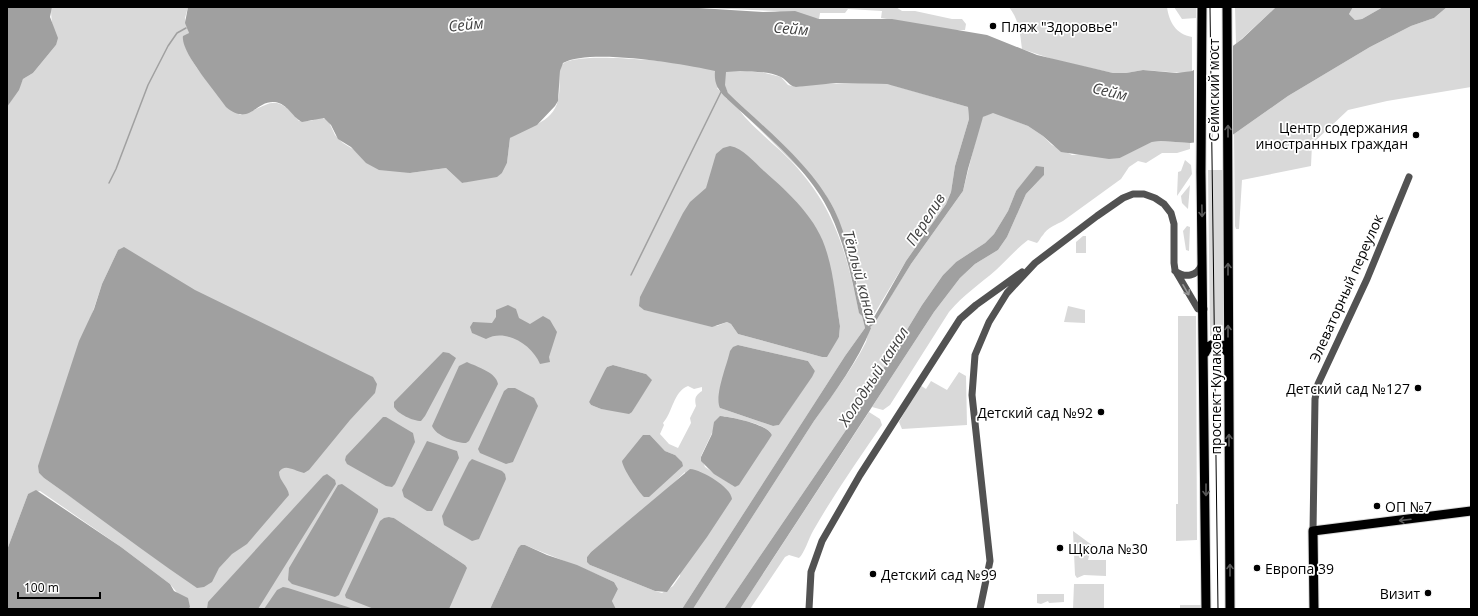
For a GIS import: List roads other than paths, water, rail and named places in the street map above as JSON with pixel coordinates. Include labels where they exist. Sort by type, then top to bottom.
[{"type":"main road","name":"Сеймский мост","points":[[1202,7],[1202,172]]},
{"type":"main road","name":"Сеймский мост","points":[[1227,8],[1228,170]]},
{"type":"main road","name":"проспект Кулакова","points":[[1228,170],[1230,609]]},
{"type":"main road","name":"проспект Кулакова","points":[[1202,172],[1203,261],[1201,309],[1205,353],[1206,609]]},
{"type":"main road","points":[[1205,353],[1209,346],[1215,343],[1222,345],[1228,353]]},
{"type":"main road","points":[[1314,609],[1313,531],[1471,511]]},
{"type":"street","name":"Элеваторный переулок","points":[[1313,531],[1315,405],[1318,384],[1367,280],[1409,177]]},
{"type":"street","points":[[809,609],[811,572],[822,541],[860,475],[960,320],[976,305],[1122,198],[1133,194],[1144,194],[1155,198],[1164,204],[1171,213],[1174,224],[1175,270],[1201,309]]},
{"type":"street","points":[[1175,270],[1181,275],[1192,276],[1198,271],[1203,261]]},
{"type":"street","points":[[980,609],[990,561],[972,395],[975,355],[989,322],[997,308],[1019,279],[1035,263]]},
{"type":"water","points":[[7,7],[52,7],[50,17],[58,38],[56,45],[33,73],[23,79],[19,90],[7,107]]},
{"type":"water","name":"Сейм","points":[[188,7],[683,7],[763,12],[795,11],[819,19],[892,19],[987,35],[1037,55],[1113,73],[1126,73],[1143,70],[1177,73],[1192,71],[1221,55],[1242,39],[1276,7],[1353,7],[1349,14],[1355,20],[1362,19],[1383,7],[1447,7],[1434,18],[1411,26],[1370,47],[1288,96],[1234,134],[1223,139],[1190,143],[1161,141],[1152,142],[1120,158],[1109,159],[1061,152],[1043,136],[1028,126],[993,113],[983,117],[963,191],[911,264],[874,324],[870,327],[871,328],[866,340],[846,376],[814,421],[693,609],[682,609],[845,356],[865,328],[862,316],[859,313],[848,262],[830,213],[821,196],[797,165],[783,150],[724,96],[716,85],[715,71],[660,61],[615,57],[594,57],[576,59],[563,63],[560,71],[558,101],[537,125],[510,138],[507,163],[502,173],[497,177],[462,183],[446,168],[410,173],[379,170],[366,163],[351,147],[338,139],[331,125],[324,118],[302,122],[283,105],[275,102],[268,102],[247,114],[234,112],[226,107],[187,52],[183,36],[189,33],[185,23]],"holes":[[[740,71],[776,75],[796,87],[836,83],[887,84],[968,107],[969,119],[955,166],[951,192],[946,204],[906,261],[869,326],[867,325],[863,311],[845,237],[834,209],[824,192],[800,161],[728,93],[725,85],[726,72]]]},
{"type":"water","points":[[730,146],[739,149],[748,156],[793,198],[810,218],[823,241],[835,289],[840,326],[839,337],[827,357],[822,357],[738,334],[731,324],[727,322],[712,327],[644,310],[639,306],[640,297],[683,213],[690,202],[706,188],[716,154],[723,148]]},
{"type":"water","points":[[1036,166],[1044,167],[1044,175],[1026,194],[1007,237],[998,250],[975,264],[960,278],[934,312],[740,609],[724,609],[846,430],[922,305],[943,275],[956,262],[985,243],[994,234],[1008,211],[1016,191]]},
{"type":"water","points":[[124,247],[195,290],[373,377],[377,384],[375,393],[350,420],[309,470],[304,473],[290,468],[281,469],[279,475],[289,495],[247,544],[232,554],[219,568],[212,582],[204,587],[197,588],[178,575],[39,473],[38,466],[79,341],[94,309],[102,284],[118,250]]},
{"type":"water","points":[[508,305],[516,309],[519,318],[530,324],[543,316],[550,320],[557,332],[549,357],[550,362],[540,364],[525,345],[510,337],[494,336],[486,339],[472,333],[470,327],[473,322],[492,323],[496,317],[496,310]]},
{"type":"water","points":[[738,345],[808,361],[815,371],[779,425],[773,426],[720,408],[720,388],[730,351],[733,347]]},
{"type":"water","points":[[443,352],[449,353],[456,358],[425,416],[421,421],[402,415],[394,407],[394,402]]},
{"type":"water","points":[[467,362],[490,373],[497,380],[498,384],[469,441],[466,443],[457,442],[442,436],[434,430],[432,426],[459,366]]},
{"type":"water","points":[[613,365],[646,374],[652,380],[632,412],[629,414],[601,409],[591,405],[589,402],[605,370],[607,367]]},
{"type":"water","points":[[508,388],[515,388],[534,398],[538,406],[513,462],[506,464],[480,453],[478,449],[504,391]]},
{"type":"water","points":[[720,416],[757,424],[769,431],[772,435],[739,485],[735,487],[714,474],[701,461],[701,457],[712,434],[714,422]]},
{"type":"water","points":[[383,417],[386,417],[413,433],[415,442],[395,484],[392,487],[386,486],[347,464],[345,460],[346,456]]},
{"type":"water","points":[[643,435],[650,435],[665,451],[675,455],[682,462],[683,466],[649,497],[644,497],[638,490],[622,461]]},
{"type":"water","points":[[427,441],[457,451],[459,458],[432,511],[427,511],[404,497],[402,490]]},
{"type":"water","points":[[472,459],[502,471],[505,474],[506,479],[479,539],[472,541],[444,525],[442,516],[469,462]]},
{"type":"water","points":[[690,469],[701,472],[721,484],[727,489],[732,499],[707,537],[667,592],[655,591],[590,565],[587,562],[587,557],[591,552]]},
{"type":"water","points":[[327,474],[335,480],[336,484],[258,609],[207,609],[208,602],[323,476]]},
{"type":"water","points":[[342,484],[378,509],[378,512],[339,595],[335,597],[292,584],[288,580],[289,568],[338,485]]},
{"type":"water","points":[[36,490],[121,547],[170,584],[174,591],[188,598],[190,607],[188,609],[7,609],[7,550],[28,494]]},
{"type":"water","points":[[389,517],[394,518],[465,565],[467,568],[449,609],[374,609],[346,598],[345,595],[380,521]]},
{"type":"water","points":[[521,545],[525,545],[547,555],[577,565],[614,582],[618,589],[612,601],[616,609],[490,609],[518,548]]},
{"type":"water","points":[[283,587],[354,609],[264,609],[277,590]]},
{"type":"waterway","points":[[109,183],[116,169],[148,85],[168,46],[177,33],[186,28]]},
{"type":"waterway","points":[[631,275],[721,92]]},
{"type":"tram line","points":[[1210,7],[1218,609]]},
{"type":"place","name":"Пляж \"Здоровье\"","points":[[993,26]]},
{"type":"place","name":"Центр содержания иностранных граждан","points":[[1416,135]]},
{"type":"place","name":"Детский сад №127","points":[[1418,388]]},
{"type":"place","name":"Детский сад №92","points":[[1101,412]]},
{"type":"place","name":"ОП №7","points":[[1377,506]]},
{"type":"place","name":"Щкола №30","points":[[1060,548]]},
{"type":"place","name":"Европа 39","points":[[1257,568]]},
{"type":"place","name":"Детский сад №99","points":[[873,574]]},
{"type":"place","name":"Визит","points":[[1428,593]]},
{"type":"water label","name":"Перелив","points":[[925,219]]},
{"type":"water label","name":"Тёплый канал","points":[[861,277]]},
{"type":"water label","name":"Холодный канал","points":[[873,376]]}]
